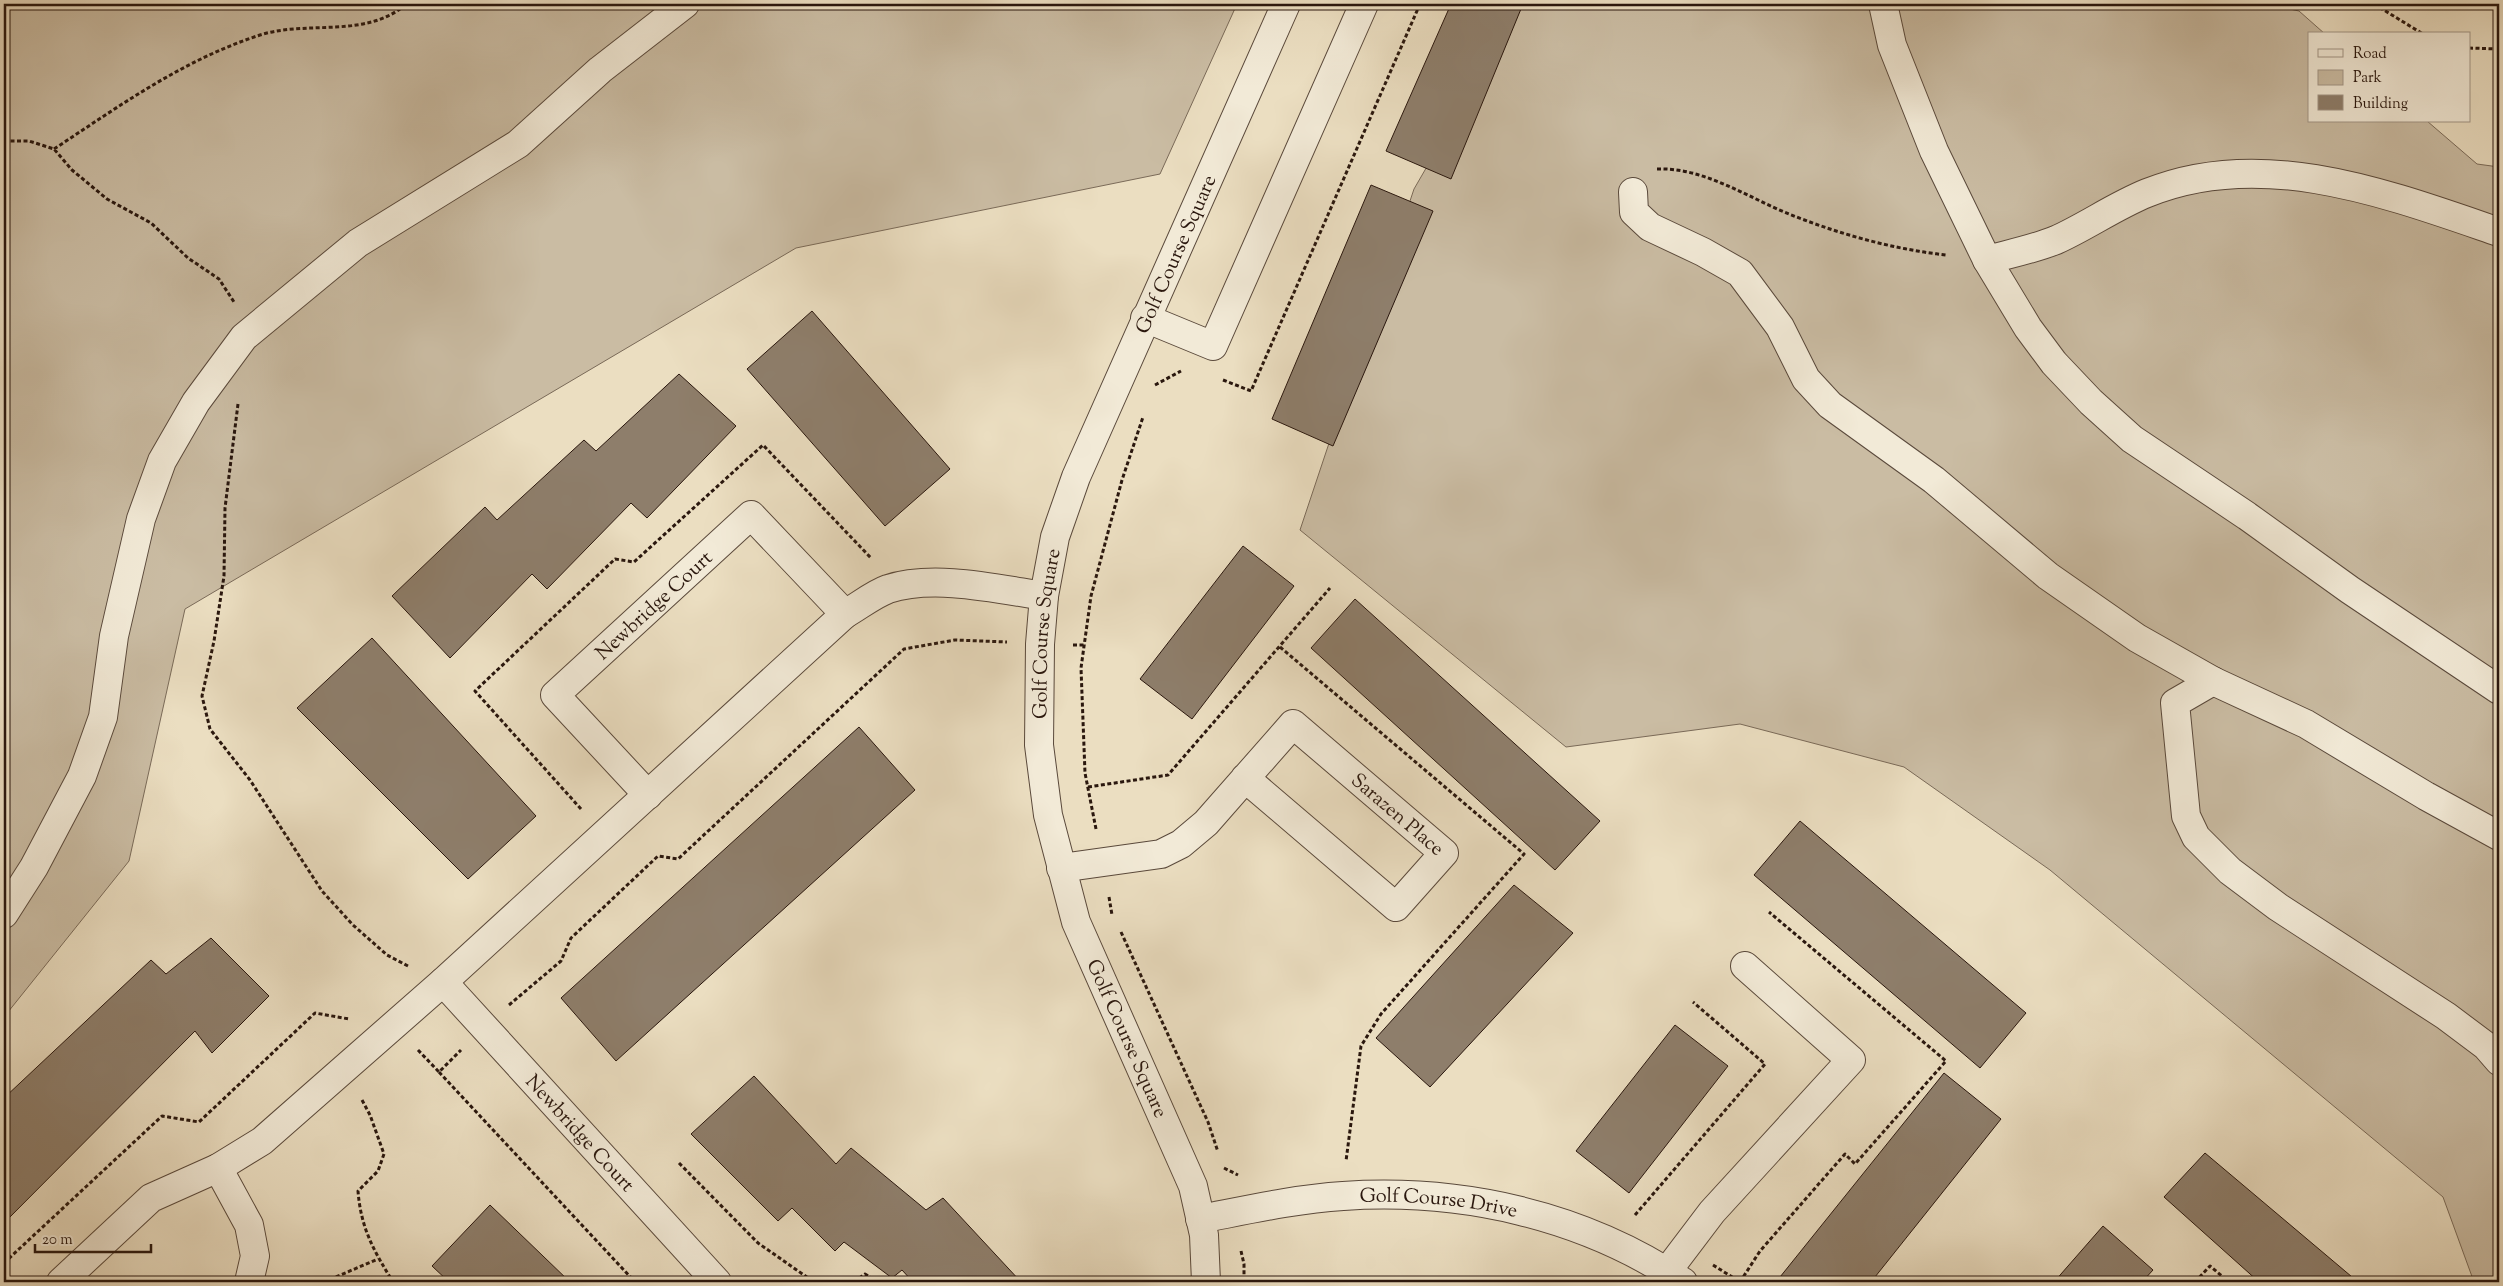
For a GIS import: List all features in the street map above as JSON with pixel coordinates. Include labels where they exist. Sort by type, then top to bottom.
[{"type":"street","points":[[4,914],[34,867],[82,776],[103,717],[114,636],[141,519],[162,461],[196,402],[244,337],[358,243],[518,144],[600,70],[685,4]]},
{"type":"street","name":"Golf Course Square","points":[[1206,1282],[1204,1235],[1193,1186],[1076,922],[1048,816],[1039,745],[1040,644],[1044,596],[1056,537],[1076,476],[1286,4]]},
{"type":"street","points":[[1145,318],[1213,346],[1364,4]]},
{"type":"street","points":[[1883,4],[1892,45],[1914,102],[1987,260],[2028,328],[2054,363],[2090,402],[2132,439],[2247,516],[2350,590],[2499,690]]},
{"type":"street","points":[[1987,260],[2054,240],[2146,193],[2198,177],[2249,173],[2302,176],[2371,192],[2429,208],[2499,232]]},
{"type":"street","points":[[1633,192],[1634,212],[1650,227],[1703,252],[1740,273],[1780,327],[1806,379],[1830,404],[1934,480],[2048,576],[2136,638],[2213,680],[2306,724],[2426,796],[2499,836]]},
{"type":"street","name":"Newbridge Court","points":[[648,795],[555,695],[750,515],[845,614]]},
{"type":"street","points":[[61,1282],[150,1198],[218,1168],[262,1141],[443,982],[845,614],[888,589],[929,583],[969,585],[1044,596]]},
{"type":"street","points":[[2213,680],[2175,703],[2186,816],[2196,837],[2230,871],[2278,907],[2446,1016],[2486,1046],[2499,1061]]},
{"type":"street","name":"Sarazen Place","points":[[1062,868],[1161,854],[1181,844],[1206,823],[1245,778],[1293,724],[1444,853],[1396,907],[1245,778]]},
{"type":"street","name":"Golf Course Drive","points":[[1200,1219],[1282,1203],[1343,1196],[1432,1196],[1488,1204],[1546,1216],[1612,1242],[1669,1279],[1712,1212],[1851,1060],[1745,966]]},
{"type":"street","name":"Newbridge Court","points":[[443,982],[717,1282]]},
{"type":"street","points":[[218,1168],[249,1225],[255,1256],[249,1282]]},
{"type":"path","points":[[54,149],[174,71],[209,56],[260,35],[298,27],[367,25],[406,4]]},
{"type":"path","points":[[1215,376],[1251,391],[1420,4]]},
{"type":"path","points":[[2374,4],[2420,32]]},
{"type":"path","points":[[2470,48],[2499,49]]},
{"type":"path","points":[[4,141],[29,142],[54,149],[72,170],[107,199],[150,223],[188,258],[219,279],[235,304],[244,337]]},
{"type":"path","points":[[1633,192],[1643,174],[1658,168],[1686,172],[1725,185],[1790,214],[1859,238],[1911,251],[1987,260]]},
{"type":"path","points":[[1153,386],[1188,366]]},
{"type":"path","points":[[239,394],[225,508],[224,576],[214,640],[202,696],[210,729],[250,780],[322,891],[353,925],[387,955],[443,982]]},
{"type":"path","points":[[1088,787],[1168,775],[1330,588]]},
{"type":"path","points":[[439,1072],[483,1027],[561,961],[571,938],[658,856],[678,859],[904,649],[955,640],[1085,645],[1081,668],[1085,773],[1112,915],[1116,923]]},
{"type":"path","points":[[1120,931],[1208,1122],[1223,1168],[1232,1212]]},
{"type":"path","points":[[1631,1220],[1765,1064],[1693,1002]]},
{"type":"path","points":[[4,1264],[162,1116],[199,1122],[316,1013],[357,1020]]},
{"type":"path","points":[[412,1045],[635,1282]]},
{"type":"path","points":[[345,1068],[370,1116],[384,1154],[378,1171],[358,1191],[360,1214],[371,1247],[393,1282]]},
{"type":"path","points":[[679,1163],[758,1243],[814,1282]]},
{"type":"path","points":[[324,1282],[379,1259]]},
{"type":"path","points":[[2196,1282],[2210,1266],[2229,1282]]},
{"type":"path","points":[[854,1282],[865,1274],[878,1282]]},
{"type":"green space","points":[[4,4],[1237,4],[1160,174],[796,248],[185,609],[129,861],[4,1017]]},
{"type":"green space","points":[[1521,4],[2267,4],[2299,11],[2323,32],[2308,32],[2308,122],[2428,122],[2477,164],[2499,167],[2499,1282],[2474,1282],[2443,1197],[2050,870],[1904,767],[1740,724],[1566,747],[1300,530],[1414,189]]},
{"type":"building","points":[[1451,4],[1523,4],[1451,179],[1386,151]]},
{"type":"building","points":[[1371,185],[1433,211],[1333,446],[1272,419]]},
{"type":"building","points":[[812,311],[950,469],[885,526],[747,369]]},
{"type":"building","points":[[679,374],[736,426],[647,518],[631,503],[547,589],[532,574],[450,658],[392,596],[485,507],[497,520],[584,440],[596,451]]},
{"type":"building","points":[[1243,546],[1294,586],[1192,719],[1140,679]]},
{"type":"building","points":[[1355,599],[1600,821],[1555,870],[1311,648]]},
{"type":"building","points":[[372,638],[536,816],[468,879],[297,708]]},
{"type":"building","points":[[859,727],[915,790],[616,1061],[561,998]]},
{"type":"building","points":[[1800,821],[2026,1013],[1980,1068],[1754,875]]},
{"type":"building","points":[[1514,885],[1573,933],[1430,1087],[1376,1038]]},
{"type":"building","points":[[211,938],[269,996],[212,1053],[195,1031],[4,1223],[4,1098],[151,960],[166,974]]},
{"type":"building","points":[[1675,1025],[1728,1066],[1629,1193],[1576,1151]]},
{"type":"building","points":[[1944,1073],[2001,1119],[1871,1282],[1776,1282]]},
{"type":"building","points":[[754,1076],[836,1164],[851,1148],[926,1210],[943,1198],[1021,1282],[913,1282],[902,1270],[892,1278],[844,1242],[835,1251],[792,1208],[778,1221],[691,1134]]},
{"type":"building","points":[[2205,1153],[2358,1282],[2259,1282],[2164,1197]]},
{"type":"building","points":[[490,1205],[570,1282],[449,1282],[432,1266]]},
{"type":"building","points":[[2103,1226],[2153,1270],[2142,1282],[2054,1282]]}]
